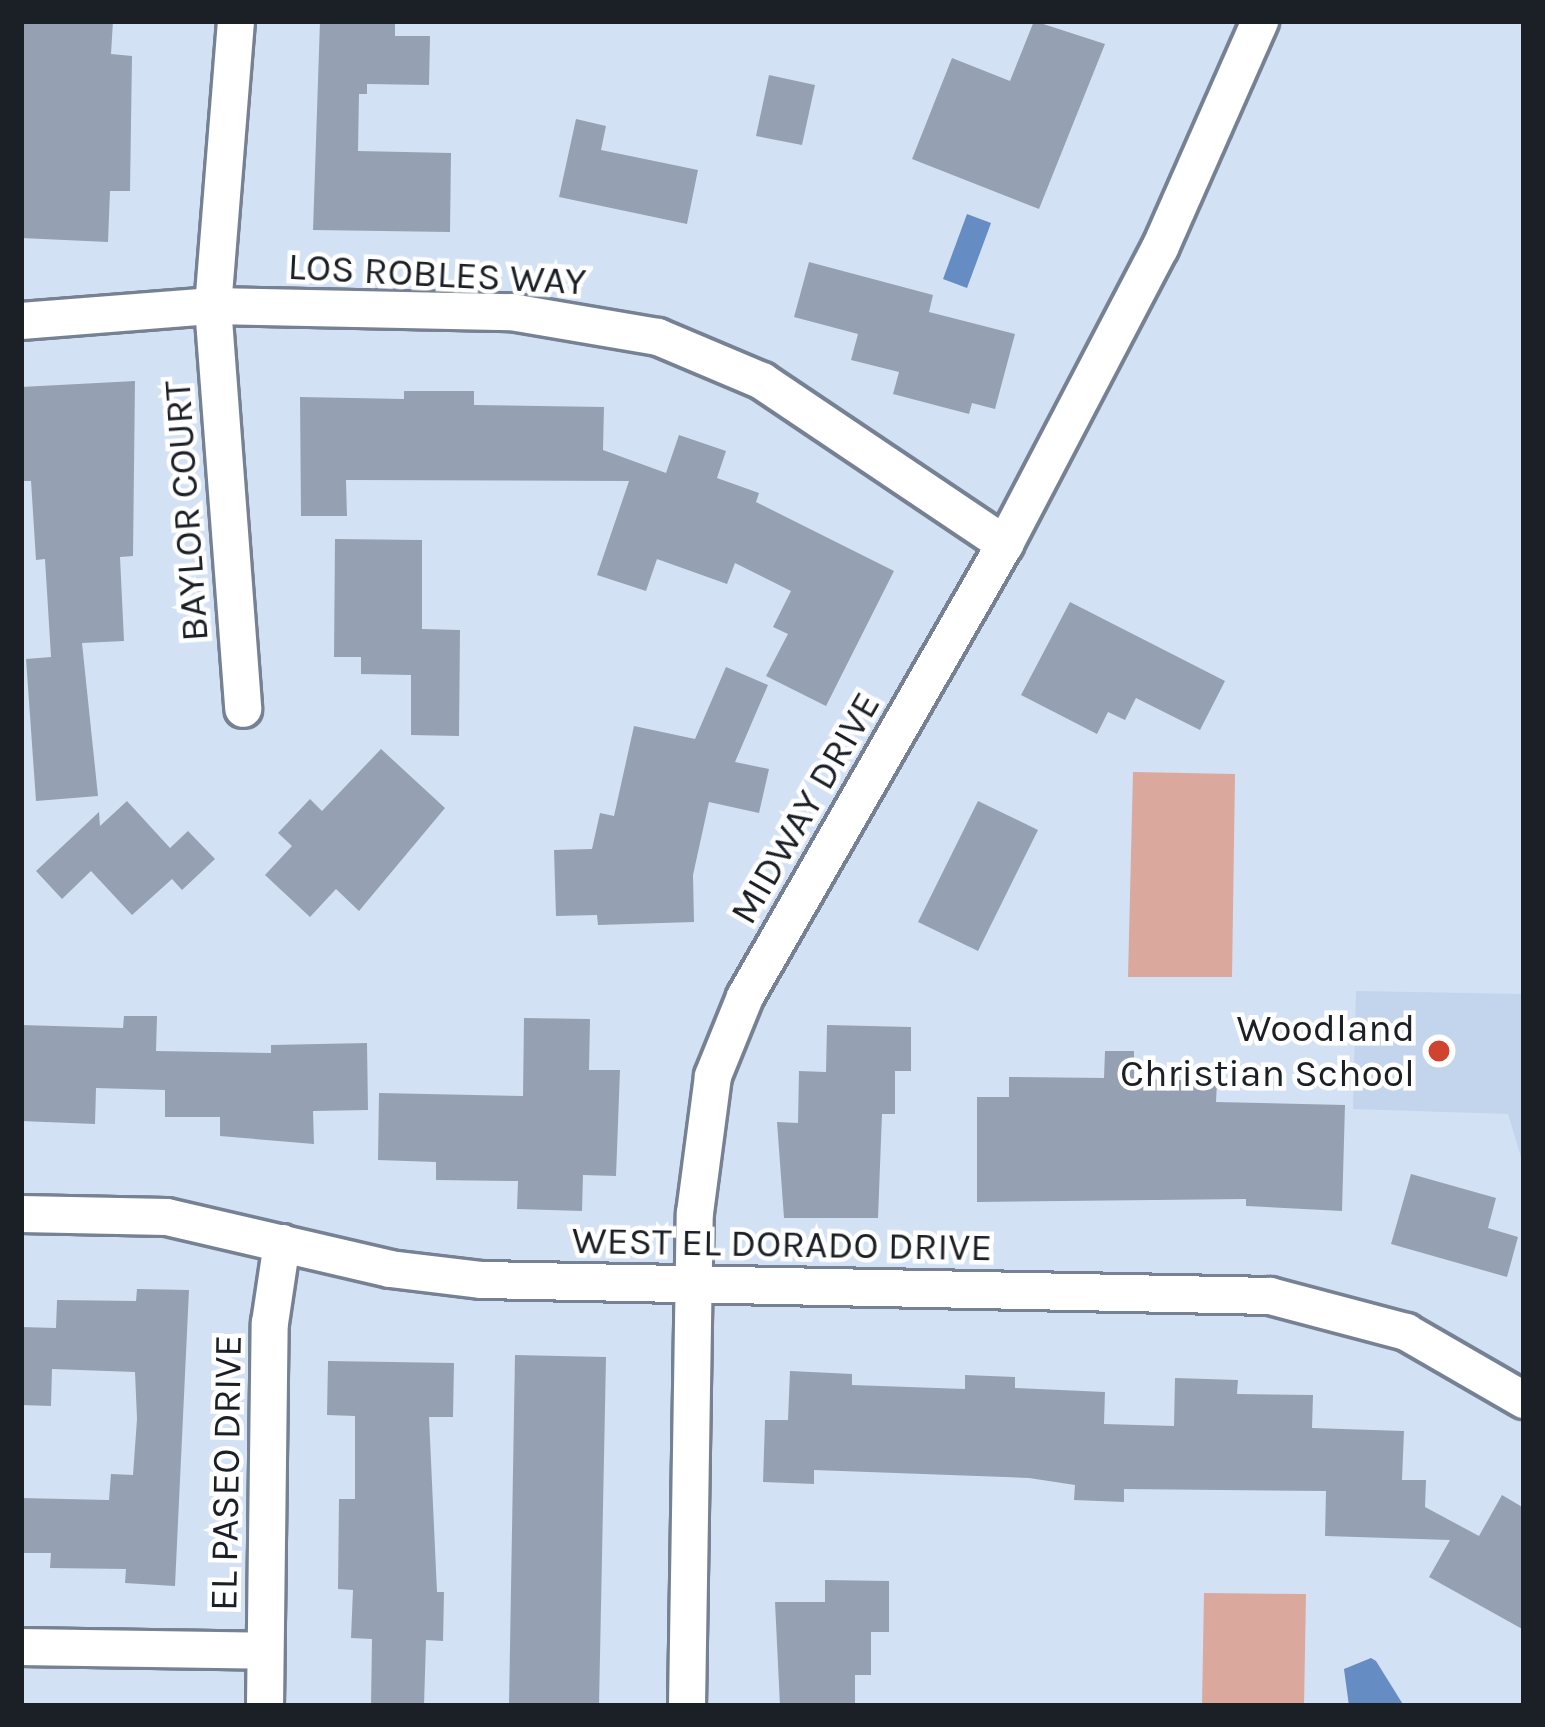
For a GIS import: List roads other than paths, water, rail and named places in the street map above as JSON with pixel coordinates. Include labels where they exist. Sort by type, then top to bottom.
[{"type":"street","name":"BAYLOR COURT","points":[[236,21],[213,306],[243,709]]},
{"type":"street","name":"MIDWAY DRIVE","points":[[687,1706],[693,1287],[699,1142],[713,1076],[745,997],[1005,544],[1160,248],[1260,21]]},
{"type":"street","name":"LOS ROBLES WAY","points":[[21,321],[213,306],[512,312],[658,337],[762,381],[1005,544]]},
{"type":"street","name":"WEST EL DORADO DRIVE","points":[[21,1214],[167,1217],[482,1280],[1270,1296],[1406,1332],[1524,1400]]},
{"type":"street","name":"EL PASEO DRIVE","points":[[265,1706],[270,1323],[283,1243]]},
{"type":"street","points":[[21,1647],[266,1651]]},
{"type":"water","points":[[967,214],[991,223],[967,288],[943,279]]},
{"type":"water","points":[[1371,1658],[1404,1706],[1349,1706],[1344,1669]]},
{"type":"place","name":"Woodland Christian School","points":[[1439,1051]]}]
